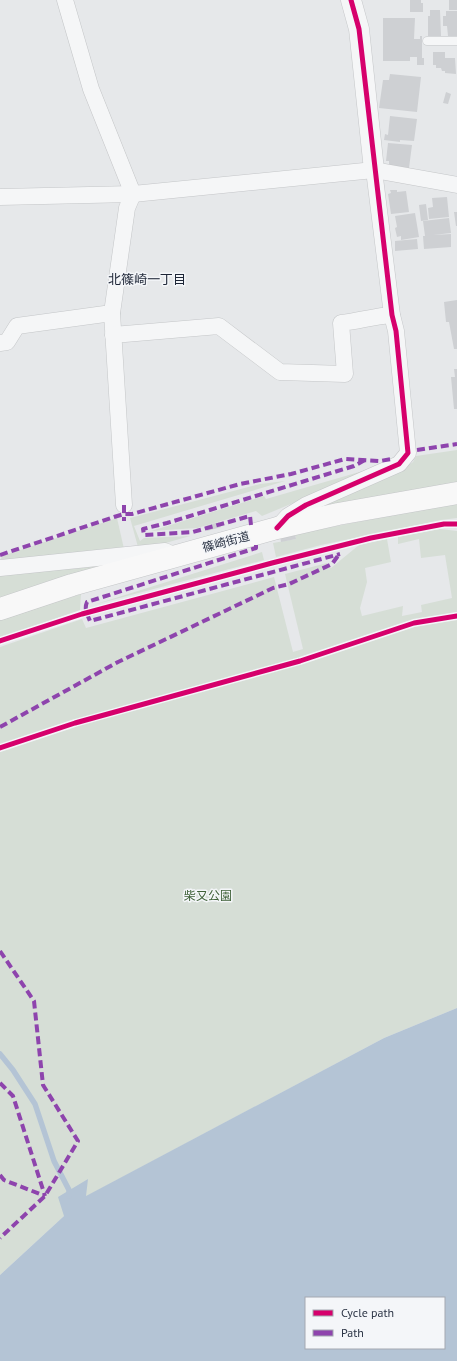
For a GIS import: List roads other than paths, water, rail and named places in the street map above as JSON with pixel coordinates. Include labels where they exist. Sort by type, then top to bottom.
[{"type":"main road","name":"篠崎街道","points":[[0,609],[72,585],[277,528],[338,514],[457,493]]},
{"type":"street","points":[[66,0],[91,89],[133,194],[127,208],[112,313],[124,506]]},
{"type":"street","points":[[277,528],[288,516],[306,505],[399,464],[408,453],[396,331],[392,315],[374,170],[359,29],[351,0]]},
{"type":"street","points":[[0,197],[133,194],[374,170],[457,185]]},
{"type":"street","points":[[0,343],[7,342],[17,326],[112,313]]},
{"type":"street","points":[[113,335],[219,326],[280,372],[345,374],[341,323],[361,321],[371,317],[392,315]]},
{"type":"street","points":[[0,568],[165,551],[174,556]]},
{"type":"lane","points":[[427,41],[457,41]]},
{"type":"water","points":[[457,1008],[457,1361],[0,1361],[0,1275],[64,1216],[58,1197],[88,1179],[86,1196],[384,1038]]},
{"type":"waterway","points":[[0,1054],[13,1070],[35,1104],[54,1161],[69,1190],[69,1196]]},
{"type":"district","name":"北篠崎一丁目","points":[[147,279]]},
{"type":"park label","name":"柴又公園","points":[[208,896]]}]
